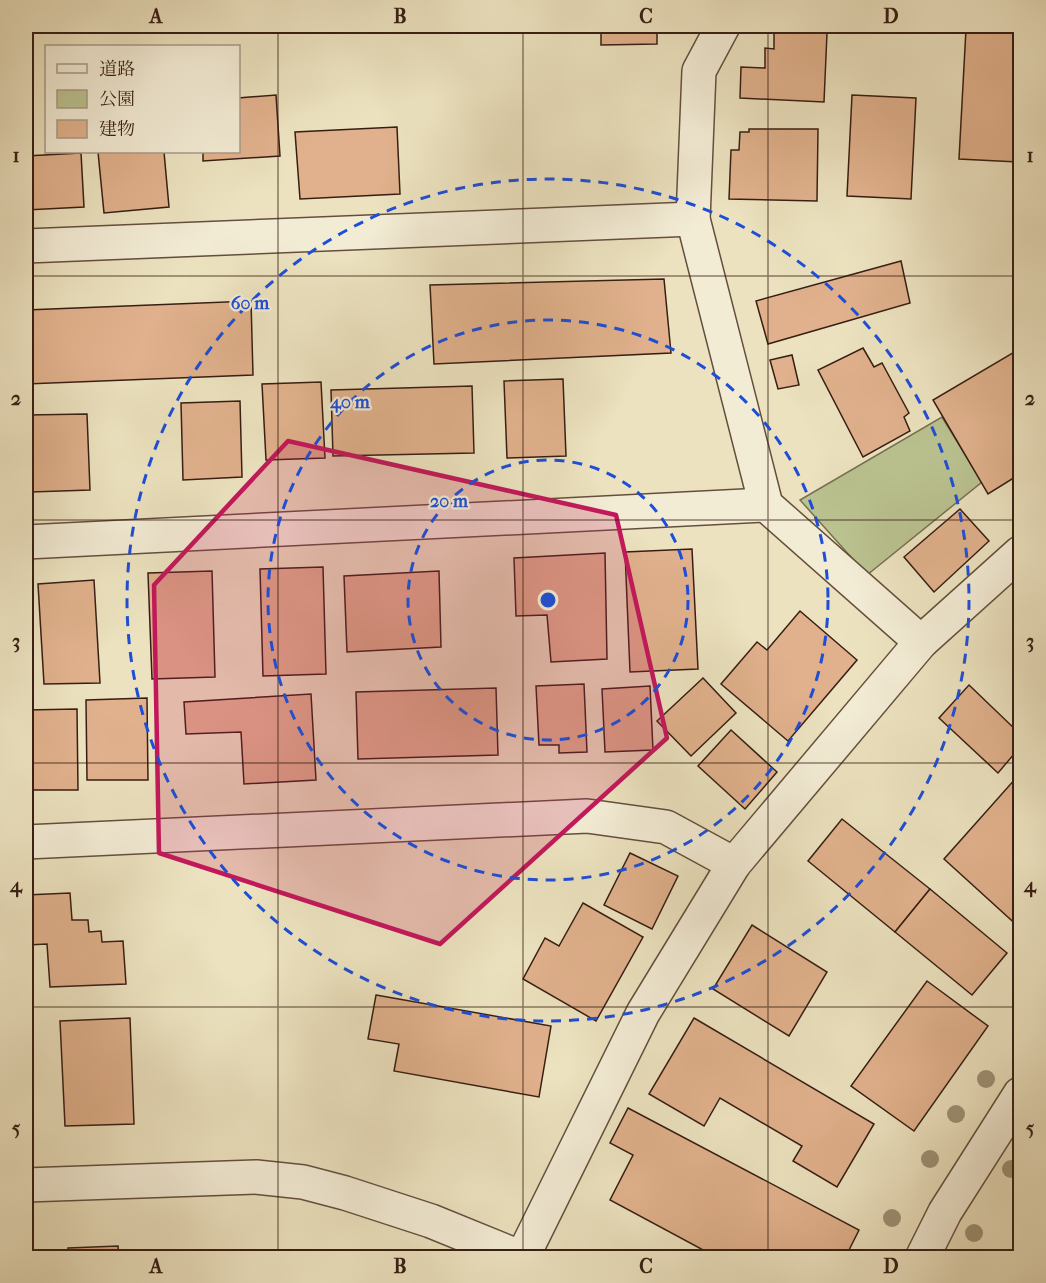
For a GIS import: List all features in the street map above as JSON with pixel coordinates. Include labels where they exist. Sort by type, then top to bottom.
[{"type":"street","points":[[723,26],[699,70],[693,219],[766,505],[921,642]]},
{"type":"street","points":[[26,246],[693,219]]},
{"type":"street","points":[[26,542],[766,505]]},
{"type":"street","points":[[26,1185],[256,1177],[303,1182],[431,1221],[522,1257],[644,1013],[734,864],[921,642],[1020,553]]},
{"type":"street","points":[[26,842],[587,816],[666,827],[734,864]]},
{"type":"street","points":[[922,1257],[945,1212],[1020,1095]]},
{"type":"highlighted area","points":[[288,441],[616,515],[667,738],[440,944],[159,853],[154,585]]},
{"type":"green space","points":[[942,417],[982,482],[867,575],[800,500]]},
{"type":"building","points":[[601,26],[657,26],[657,44],[601,45]]},
{"type":"building","points":[[966,29],[1020,32],[1020,162],[959,159]]},
{"type":"building","points":[[774,31],[827,33],[824,102],[740,98],[741,67],[765,68],[765,48],[774,49]]},
{"type":"building","points":[[276,95],[280,156],[203,161],[203,153],[240,153],[240,98]]},
{"type":"building","points":[[852,95],[916,98],[911,199],[847,196]]},
{"type":"building","points":[[397,127],[400,194],[300,199],[295,132]]},
{"type":"building","points":[[749,129],[818,129],[817,201],[729,199],[731,150],[739,150],[740,132],[749,132]]},
{"type":"building","points":[[81,153],[84,207],[26,210],[26,156]]},
{"type":"building","points":[[98,153],[164,153],[169,207],[104,213]]},
{"type":"building","points":[[901,261],[910,303],[768,344],[756,301]]},
{"type":"building","points":[[664,279],[671,353],[434,364],[430,285]]},
{"type":"building","points":[[251,301],[253,375],[26,384],[26,310]]},
{"type":"building","points":[[863,348],[874,367],[882,363],[909,413],[904,417],[910,431],[863,457],[818,370]]},
{"type":"building","points":[[1016,351],[1020,358],[1020,474],[988,494],[933,400]]},
{"type":"building","points":[[792,355],[799,385],[778,389],[770,360]]},
{"type":"building","points":[[563,379],[566,456],[507,458],[504,381]]},
{"type":"building","points":[[321,382],[325,458],[266,460],[262,384]]},
{"type":"building","points":[[472,386],[474,453],[333,456],[331,390]]},
{"type":"building","points":[[240,401],[242,477],[183,480],[181,403]]},
{"type":"building","points":[[87,414],[90,490],[31,492],[28,415]]},
{"type":"building","points":[[960,509],[989,541],[934,592],[904,557]]},
{"type":"building","points":[[692,549],[698,669],[630,672],[625,552]]},
{"type":"building","points":[[605,553],[607,659],[551,662],[547,615],[516,616],[514,558]]},
{"type":"building","points":[[323,567],[326,674],[263,676],[260,569]]},
{"type":"building","points":[[212,571],[215,677],[152,679],[148,573]]},
{"type":"building","points":[[439,571],[441,647],[347,652],[344,576]]},
{"type":"building","points":[[94,580],[100,683],[44,684],[38,584]]},
{"type":"building","points":[[1020,596],[1020,611],[1013,603]]},
{"type":"building","points":[[800,611],[857,660],[788,741],[721,684],[757,642],[767,650]]},
{"type":"building","points":[[703,678],[736,713],[691,756],[657,721]]},
{"type":"building","points":[[584,684],[587,752],[559,753],[559,745],[539,745],[536,686]]},
{"type":"building","points":[[969,685],[1020,734],[1020,747],[998,773],[939,718]]},
{"type":"building","points":[[650,686],[653,750],[605,752],[602,689]]},
{"type":"building","points":[[496,688],[498,755],[358,759],[356,692]]},
{"type":"building","points":[[311,694],[316,780],[244,784],[241,732],[186,734],[184,702]]},
{"type":"building","points":[[147,698],[148,780],[87,780],[86,700]]},
{"type":"building","points":[[77,709],[78,790],[26,790],[26,710]]},
{"type":"building","points":[[731,730],[777,772],[745,809],[698,766]]},
{"type":"building","points":[[1016,778],[1020,782],[1020,928],[944,859]]},
{"type":"building","points":[[842,819],[930,889],[895,932],[808,861]]},
{"type":"building","points":[[630,853],[678,876],[652,929],[604,905]]},
{"type":"building","points":[[930,889],[1007,953],[972,995],[895,932]]},
{"type":"building","points":[[70,893],[72,920],[88,920],[89,932],[101,931],[102,942],[123,941],[126,984],[50,987],[47,944],[27,945],[26,895]]},
{"type":"building","points":[[583,903],[643,937],[596,1021],[523,979],[545,938],[559,946]]},
{"type":"building","points":[[752,925],[827,972],[789,1036],[713,989]]},
{"type":"building","points":[[927,981],[988,1026],[914,1131],[851,1086]]},
{"type":"building","points":[[376,995],[551,1026],[539,1097],[394,1071],[399,1044],[368,1039]]},
{"type":"building","points":[[130,1018],[134,1124],[65,1126],[60,1021]]},
{"type":"building","points":[[694,1018],[874,1124],[837,1187],[793,1161],[802,1146],[720,1098],[704,1126],[649,1094]]},
{"type":"building","points":[[628,1108],[859,1230],[845,1258],[718,1258],[610,1200],[633,1155],[610,1143]]},
{"type":"building","points":[[118,1246],[119,1258],[68,1258],[68,1248]]},
{"type":"building","points":[[32,1252],[33,1258],[26,1258],[26,1253]]}]
